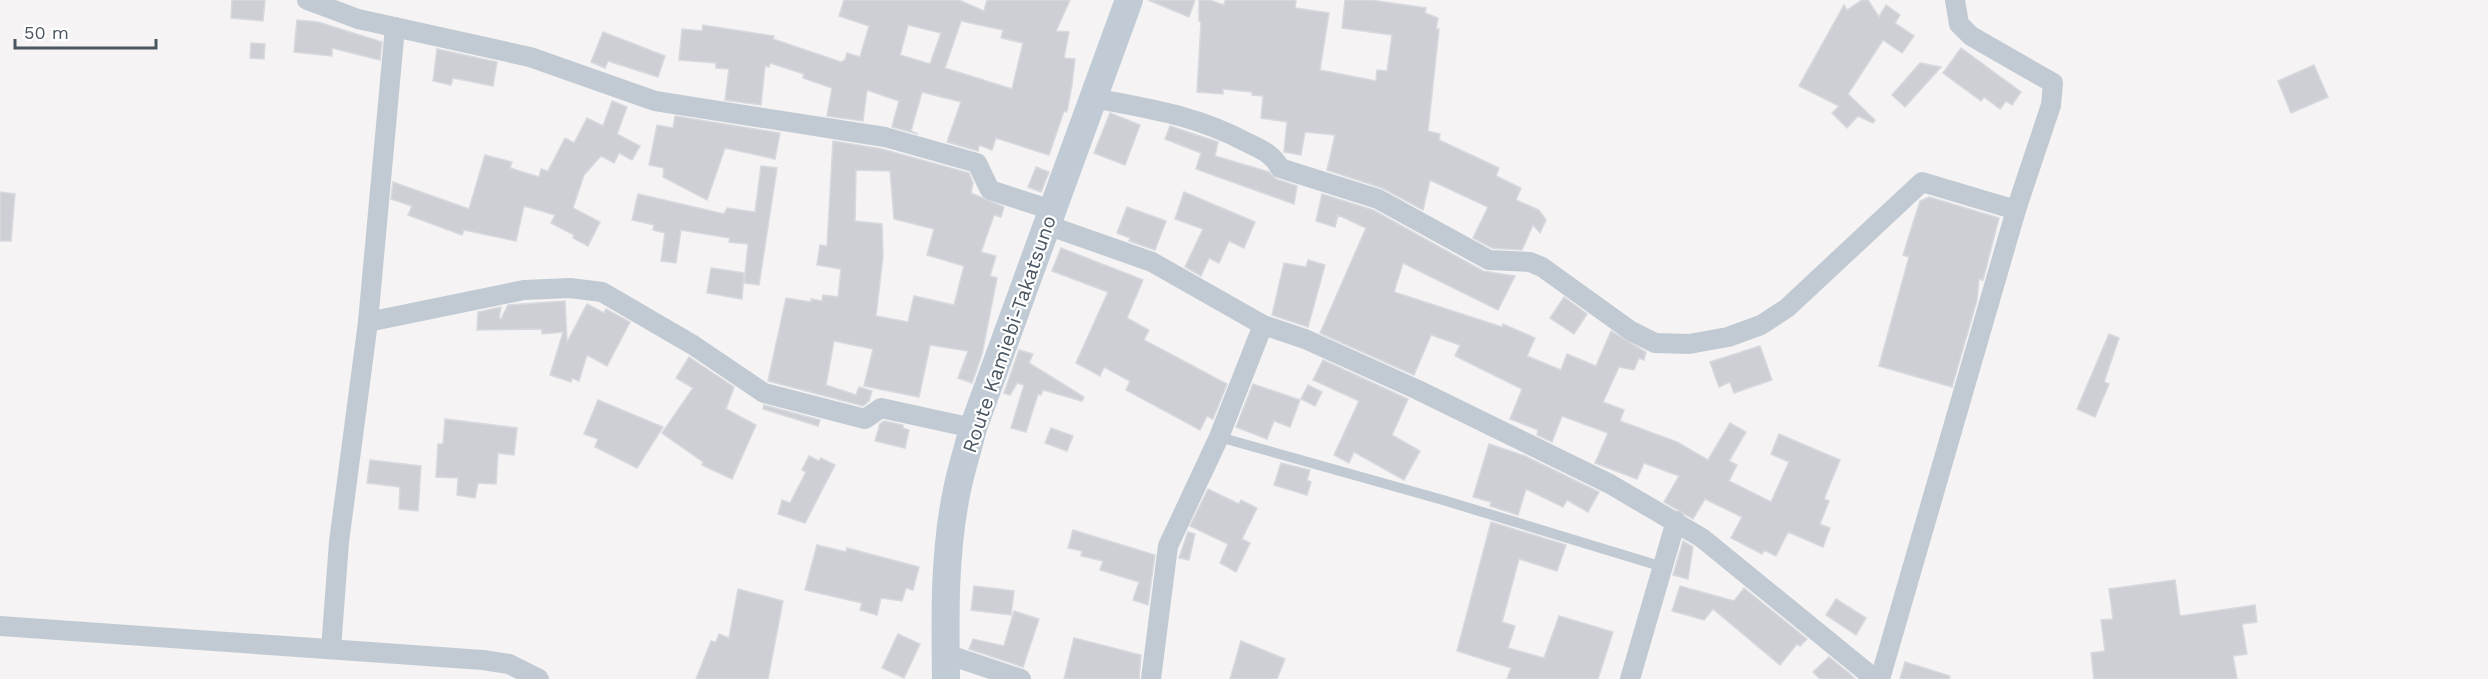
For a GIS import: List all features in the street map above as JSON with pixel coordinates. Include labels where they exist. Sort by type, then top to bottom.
[{"type":"main road","name":"Route Kamiebi-Takatsuno","points":[[946,667],[950,541],[957,491],[974,428],[1129,0]]},
{"type":"street","points":[[307,0],[358,19],[530,57],[655,101],[885,137],[977,163],[990,190],[1152,262],[1263,325],[1305,339],[1418,390],[1610,484],[1676,522],[1711,546],[1875,679]]},
{"type":"street","points":[[1880,679],[2016,210],[2051,105],[2053,83],[1971,36],[1959,24],[1955,0]]},
{"type":"street","points":[[331,649],[339,542],[368,321],[395,27]]},
{"type":"street","points":[[1093,98],[1194,118],[1221,128],[1274,157],[1280,168],[1378,199],[1489,260],[1530,262],[1542,267],[1631,330],[1655,343],[1689,344],[1728,337],[1761,325],[1787,308],[1922,183],[2016,210]]},
{"type":"street","points":[[368,321],[524,290],[570,288],[602,292],[693,345],[764,393],[865,419],[881,408],[974,428]]},
{"type":"street","points":[[1151,679],[1168,546],[1218,437],[1263,325]]},
{"type":"street","points":[[1630,679],[1676,522]]},
{"type":"street","points":[[0,626],[508,664],[539,679]]},
{"type":"street","points":[[946,667],[1021,679]]},
{"type":"lane","points":[[1218,437],[1443,500],[1663,567]]},
{"type":"building","points":[[232,0],[265,0],[263,21],[231,18]]},
{"type":"building","points":[[844,0],[959,0],[984,11],[987,0],[1070,0],[1056,31],[1069,32],[1064,58],[1075,59],[1072,85],[1067,112],[1064,111],[1049,155],[996,138],[992,150],[979,145],[978,151],[947,142],[961,102],[922,92],[911,131],[918,134],[892,127],[899,101],[867,90],[863,121],[827,116],[832,88],[803,78],[804,74],[770,63],[769,67],[765,66],[761,105],[725,100],[729,69],[716,68],[716,63],[679,60],[682,29],[702,31],[703,25],[774,36],[773,39],[841,62],[845,60],[847,53],[860,57],[869,26],[839,16]],"holes":[[[961,21],[1003,30],[1001,38],[1023,43],[1012,89],[945,68]],[[908,25],[941,33],[930,64],[900,55]]]},
{"type":"building","points":[[1148,0],[1195,0],[1189,17]]},
{"type":"building","points":[[1199,0],[1210,0],[1224,5],[1225,0],[1296,0],[1295,8],[1329,13],[1320,70],[1376,81],[1377,70],[1387,71],[1392,35],[1342,28],[1345,0],[1370,0],[1426,8],[1425,13],[1438,18],[1436,29],[1439,29],[1428,131],[1440,134],[1439,140],[1499,168],[1496,176],[1521,188],[1516,200],[1539,210],[1546,220],[1540,233],[1533,225],[1522,250],[1492,248],[1473,238],[1488,207],[1430,180],[1423,210],[1382,188],[1327,170],[1335,135],[1305,132],[1301,155],[1284,152],[1287,122],[1261,118],[1263,96],[1252,95],[1252,92],[1223,89],[1223,94],[1197,92],[1201,22],[1199,21]]},
{"type":"building","points":[[1862,0],[1868,0],[1879,17],[1886,5],[1900,15],[1895,23],[1914,36],[1902,53],[1883,40],[1848,94],[1875,120],[1873,123],[1858,116],[1847,128],[1832,113],[1839,106],[1799,86],[1844,5],[1847,10]]},
{"type":"building","points":[[297,20],[318,22],[382,42],[380,60],[332,48],[332,56],[294,52]]},
{"type":"building","points":[[603,32],[665,56],[658,77],[608,61],[605,68],[591,62]]},
{"type":"building","points":[[251,43],[265,44],[264,59],[250,58]]},
{"type":"building","points":[[1961,48],[2021,92],[2012,105],[2006,101],[2000,109],[1984,97],[1981,101],[1943,73]]},
{"type":"building","points":[[437,49],[497,62],[493,86],[453,78],[451,85],[433,81]]},
{"type":"building","points":[[1920,63],[1941,67],[1905,107],[1892,95]]},
{"type":"building","points":[[2314,65],[2328,97],[2291,113],[2278,81]]},
{"type":"building","points":[[612,101],[627,107],[617,134],[640,146],[632,160],[619,153],[614,163],[601,156],[584,175],[573,208],[600,222],[588,246],[573,238],[574,235],[551,223],[555,215],[524,206],[516,241],[464,230],[462,235],[408,215],[412,206],[391,199],[393,182],[469,209],[485,155],[512,162],[510,168],[539,177],[541,169],[548,171],[565,138],[574,143],[587,118],[603,126]]},
{"type":"building","points":[[1110,113],[1140,125],[1125,165],[1094,153]]},
{"type":"building","points":[[675,116],[780,133],[775,159],[725,148],[707,200],[663,177],[664,168],[649,165],[657,125],[673,128]]},
{"type":"building","points":[[1170,126],[1218,142],[1215,156],[1269,172],[1276,179],[1297,186],[1294,204],[1196,169],[1201,153],[1165,139]]},
{"type":"building","points":[[833,141],[882,149],[969,173],[973,183],[971,193],[1004,207],[1001,217],[994,215],[981,252],[996,256],[990,276],[997,278],[982,354],[972,383],[958,378],[968,351],[930,345],[919,397],[864,386],[873,349],[834,341],[826,385],[856,395],[859,387],[872,391],[869,401],[863,406],[768,381],[786,298],[811,302],[811,299],[822,301],[823,295],[838,297],[841,269],[817,265],[820,245],[827,246]],"holes":[[[856,170],[890,171],[894,219],[934,229],[927,255],[964,266],[954,305],[914,296],[908,322],[876,316],[883,256],[882,224],[855,221]]]},
{"type":"building","points":[[761,166],[777,168],[759,285],[744,283],[748,244],[729,242],[730,238],[681,230],[676,263],[661,261],[665,233],[653,230],[654,225],[632,220],[638,194],[724,214],[727,208],[755,212]]},
{"type":"building","points":[[1036,167],[1049,172],[1041,192],[1028,187]]},
{"type":"building","points":[[0,192],[15,194],[11,241],[0,241]]},
{"type":"building","points":[[1184,192],[1255,222],[1244,248],[1229,241],[1219,263],[1209,258],[1201,276],[1185,267],[1203,229],[1175,219]]},
{"type":"building","points":[[1322,194],[1373,210],[1483,271],[1515,276],[1498,310],[1403,263],[1394,292],[1502,327],[1503,324],[1535,338],[1527,356],[1561,370],[1567,354],[1596,366],[1611,331],[1646,352],[1644,360],[1639,358],[1634,370],[1619,367],[1603,402],[1624,410],[1620,421],[1677,442],[1708,460],[1730,423],[1746,432],[1729,461],[1737,465],[1729,481],[1771,502],[1789,462],[1771,454],[1779,434],[1840,460],[1824,499],[1829,501],[1820,524],[1830,528],[1823,547],[1788,532],[1776,556],[1764,550],[1762,554],[1731,538],[1742,517],[1705,499],[1693,519],[1664,502],[1679,476],[1644,463],[1637,479],[1595,463],[1608,433],[1562,416],[1552,442],[1537,435],[1538,430],[1510,419],[1522,389],[1455,356],[1460,345],[1431,335],[1414,375],[1320,333],[1366,228],[1338,215],[1335,227],[1316,221]]},
{"type":"building","points":[[1929,197],[1999,218],[1983,280],[1979,279],[1977,300],[1952,387],[1879,366],[1909,257],[1903,255],[1920,201]]},
{"type":"building","points":[[1127,207],[1166,221],[1155,250],[1129,241],[1130,238],[1117,233]]},
{"type":"building","points":[[1061,248],[1143,280],[1127,318],[1149,330],[1144,340],[1227,384],[1213,419],[1207,416],[1200,430],[1126,390],[1130,381],[1104,367],[1100,376],[1076,363],[1108,292],[1052,271]]},
{"type":"building","points":[[1308,260],[1325,265],[1308,327],[1272,315],[1284,263],[1306,267]]},
{"type":"building","points":[[711,268],[744,273],[742,299],[707,293]]},
{"type":"building","points":[[1564,297],[1587,314],[1574,334],[1550,318]]},
{"type":"building","points":[[565,301],[567,342],[587,304],[604,313],[606,309],[630,322],[607,366],[587,355],[579,381],[572,378],[571,382],[550,375],[563,332],[542,334],[542,329],[477,330],[478,312],[501,307],[499,318],[501,319],[508,305]]},
{"type":"building","points":[[2109,334],[2119,338],[2104,382],[2109,384],[2095,417],[2077,409]]},
{"type":"building","points":[[1760,346],[1772,380],[1734,393],[1730,382],[1719,387],[1710,362]]},
{"type":"building","points":[[1019,350],[1033,354],[1029,363],[1084,397],[1082,401],[1043,390],[1041,395],[1038,394],[1026,432],[1011,428],[1024,385],[1017,383],[1010,395],[1004,393]]},
{"type":"building","points":[[689,357],[734,387],[726,409],[756,425],[732,479],[702,465],[703,462],[662,433],[693,388],[676,378]]},
{"type":"building","points":[[1323,360],[1408,399],[1392,435],[1420,451],[1404,480],[1354,452],[1349,463],[1334,455],[1359,401],[1313,380]]},
{"type":"building","points":[[1253,384],[1300,400],[1290,427],[1274,421],[1267,439],[1236,427]]},
{"type":"building","points":[[1308,385],[1322,392],[1315,406],[1301,399]]},
{"type":"building","points":[[598,400],[663,427],[637,468],[595,447],[598,439],[584,434]]},
{"type":"building","points":[[764,405],[820,420],[818,426],[763,409]]},
{"type":"building","points":[[445,419],[517,428],[514,455],[498,453],[496,484],[478,483],[475,498],[457,495],[458,478],[436,477],[438,444],[443,444]]},
{"type":"building","points":[[884,421],[903,425],[903,428],[909,430],[905,448],[875,441],[880,424]]},
{"type":"building","points":[[1051,428],[1073,436],[1067,451],[1045,443]]},
{"type":"building","points":[[1489,444],[1525,456],[1599,492],[1588,512],[1567,500],[1563,507],[1526,489],[1518,515],[1490,506],[1491,502],[1473,497]]},
{"type":"building","points":[[809,456],[819,461],[821,458],[835,465],[805,523],[778,514],[782,500],[790,503],[806,472],[802,470]]},
{"type":"building","points":[[370,460],[421,466],[418,511],[399,509],[400,487],[367,483]]},
{"type":"building","points":[[1281,463],[1310,470],[1307,480],[1311,482],[1307,495],[1274,485]]},
{"type":"building","points":[[1208,489],[1239,504],[1241,500],[1257,508],[1242,539],[1250,543],[1236,572],[1220,563],[1228,544],[1190,526]]},
{"type":"building","points":[[1491,522],[1566,545],[1557,571],[1519,559],[1502,622],[1515,626],[1508,648],[1544,658],[1559,616],[1613,632],[1598,679],[1507,679],[1511,668],[1457,651]]},
{"type":"building","points":[[1073,530],[1155,555],[1148,605],[1133,600],[1139,582],[1100,570],[1103,561],[1081,556],[1082,551],[1068,548]]},
{"type":"building","points":[[1188,532],[1195,534],[1189,560],[1179,558]]},
{"type":"building","points":[[1683,541],[1693,547],[1688,579],[1673,575]]},
{"type":"building","points":[[817,545],[846,552],[847,548],[919,567],[913,590],[906,588],[902,601],[881,598],[877,615],[860,610],[862,603],[805,590]]},
{"type":"building","points":[[2175,580],[2180,616],[2255,605],[2257,622],[2242,624],[2247,654],[2233,656],[2237,679],[2094,679],[2091,653],[2105,651],[2101,620],[2113,619],[2109,589]]},
{"type":"building","points":[[974,586],[1014,591],[1011,615],[971,610]]},
{"type":"building","points":[[1680,586],[1734,601],[1744,588],[1807,639],[1800,646],[1797,644],[1780,665],[1713,609],[1704,620],[1672,611]]},
{"type":"building","points":[[738,589],[783,601],[768,679],[696,679],[711,641],[716,642],[719,634],[729,638]]},
{"type":"building","points":[[1836,599],[1866,618],[1856,635],[1826,615]]},
{"type":"building","points":[[1014,611],[1039,619],[1023,667],[969,649],[973,639],[1004,646]]},
{"type":"building","points":[[898,634],[920,644],[904,678],[882,668]]},
{"type":"building","points":[[1074,638],[1141,655],[1139,679],[1064,679]]},
{"type":"building","points":[[1241,641],[1285,659],[1277,679],[1230,679]]},
{"type":"building","points":[[1829,657],[1855,679],[1820,679],[1813,672]]},
{"type":"building","points":[[1905,662],[1950,676],[1949,679],[1900,679]]}]
